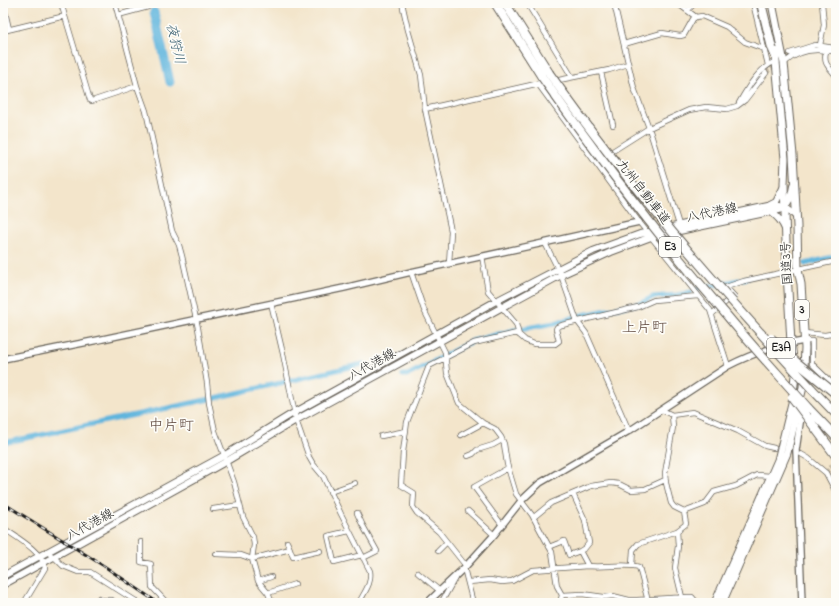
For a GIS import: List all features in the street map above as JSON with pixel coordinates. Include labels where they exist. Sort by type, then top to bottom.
[{"type":"highway","name":"九州自動車道","points":[[495,3],[543,78],[646,217],[724,313],[836,438]]},
{"type":"highway","name":"九州自動車道","points":[[505,3],[543,78],[603,147],[729,299],[836,414]]},
{"type":"highway","points":[[761,3],[776,59]]},
{"type":"highway","name":"国道3号","points":[[715,603],[771,476],[782,445],[792,403],[795,375],[791,343],[787,272],[784,184],[785,159],[776,59],[764,3]]},
{"type":"highway","name":"国道3号","points":[[722,603],[787,453],[803,387],[804,333],[798,270],[797,218],[793,155],[784,63],[772,3]]},
{"type":"highway","name":"E3A","points":[[729,299],[795,361],[836,394]]},
{"type":"highway","name":"E3A","points":[[724,313],[738,333],[786,389],[836,456]]},
{"type":"main road","points":[[794,180],[789,202],[785,207],[797,218]]},
{"type":"main road","points":[[768,206],[776,202],[784,184]]},
{"type":"main road","name":"八代港線","points":[[3,585],[226,458],[294,413],[501,307],[593,251],[647,232],[768,206],[775,205],[785,207]]},
{"type":"main road","name":"八代港線","points":[[3,576],[296,420],[438,338],[496,301],[560,272],[651,237],[770,212],[785,207]]},
{"type":"main road","points":[[770,212],[778,217],[786,231]]},
{"type":"street","points":[[3,3],[9,30]]},
{"type":"street","points":[[61,3],[90,100],[92,101],[137,86]]},
{"type":"street","points":[[115,3],[137,86],[146,111],[172,232],[179,245],[182,256],[198,328],[209,403],[215,431],[234,482],[243,517],[252,537],[254,545],[252,559],[258,581],[268,593],[272,603]]},
{"type":"street","points":[[402,3],[421,75],[425,109],[451,231],[449,264]]},
{"type":"street","points":[[527,3],[572,77]]},
{"type":"street","points":[[614,3],[634,88],[679,225]]},
{"type":"street","points":[[677,3],[696,17]]},
{"type":"street","points":[[688,10],[695,3]]},
{"type":"street","points":[[753,3],[768,65]]},
{"type":"street","points":[[820,45],[824,25],[822,3]]},
{"type":"street","points":[[118,15],[148,7]]},
{"type":"street","points":[[3,32],[65,16]]},
{"type":"street","points":[[624,44],[662,33],[680,36],[684,35],[690,23],[696,17],[702,16],[728,27],[745,42],[764,49]]},
{"type":"street","points":[[790,53],[815,45],[834,48]]},
{"type":"street","points":[[784,63],[802,52],[817,50],[826,51],[834,48]]},
{"type":"street","points":[[826,51],[826,65],[836,76]]},
{"type":"street","points":[[737,106],[760,72],[776,59]]},
{"type":"street","points":[[425,109],[543,78],[572,77],[600,72],[628,64]]},
{"type":"street","points":[[600,72],[612,125]]},
{"type":"street","points":[[597,163],[612,151],[648,128],[689,110],[706,107],[727,109],[737,106],[745,100],[766,73]]},
{"type":"street","points":[[543,78],[597,163],[639,222],[712,314],[718,340],[728,366]]},
{"type":"street","points":[[3,359],[344,288],[639,222]]},
{"type":"street","points":[[545,243],[560,272],[577,321],[586,333],[629,431]]},
{"type":"street","points":[[482,256],[488,291],[516,324],[519,334],[525,340],[534,344],[555,344],[559,341],[556,329],[557,327],[577,321],[638,307],[654,300],[698,296]]},
{"type":"street","points":[[712,314],[735,296],[726,287],[744,281],[836,261]]},
{"type":"street","points":[[411,272],[424,310],[445,352],[447,373],[459,402],[483,422],[495,429],[502,440],[508,468],[516,494],[534,517],[552,552],[557,586],[562,595],[560,603]]},
{"type":"street","points":[[271,303],[294,413],[309,457],[323,476],[371,575],[365,594],[359,603]]},
{"type":"street","points":[[473,603],[465,567],[439,532],[417,513],[413,507],[414,493],[401,485],[407,422],[429,366],[474,343],[517,333],[519,334]]},
{"type":"street","points":[[804,333],[825,335],[836,333]]},
{"type":"street","points":[[427,603],[465,567],[494,535],[521,501],[540,483],[629,431],[728,366],[742,359],[791,343],[804,345],[812,341],[812,364],[836,387]]},
{"type":"street","points":[[802,603],[796,450],[805,391],[804,345]]},
{"type":"street","points":[[662,410],[672,415],[693,412],[738,431],[765,446],[774,448]]},
{"type":"street","points":[[672,415],[674,427],[665,480],[671,503],[674,507],[684,512],[705,504],[714,492],[736,486],[758,474],[771,476]]},
{"type":"street","points":[[461,435],[483,422]]},
{"type":"street","points":[[381,436],[406,431]]},
{"type":"street","points":[[468,456],[477,450],[493,446],[502,440]]},
{"type":"street","points":[[801,454],[826,473],[836,492]]},
{"type":"street","points":[[502,525],[474,487],[508,468]]},
{"type":"street","points":[[534,517],[551,503],[591,486],[611,483],[619,484],[631,490],[645,489],[665,480]]},
{"type":"street","points":[[330,492],[355,483]]},
{"type":"street","points":[[549,547],[564,541],[569,555],[580,551],[588,545],[589,539],[585,520],[572,494]]},
{"type":"street","points":[[213,509],[240,505]]},
{"type":"street","points":[[468,511],[494,535]]},
{"type":"street","points":[[632,565],[633,550],[638,544],[676,531],[686,524],[684,512]]},
{"type":"street","points":[[349,531],[328,536],[334,562],[362,557],[377,551],[357,513]]},
{"type":"street","points":[[3,528],[40,556],[44,562],[45,568],[24,603]]},
{"type":"street","points":[[676,531],[678,546],[675,568],[682,597]]},
{"type":"street","points":[[141,542],[142,562],[151,564],[152,587],[167,603]]},
{"type":"street","points":[[288,542],[293,558],[320,551]]},
{"type":"street","points":[[438,551],[447,542]]},
{"type":"street","points":[[216,554],[240,555],[252,559],[290,549]]},
{"type":"street","points":[[580,551],[588,566]]},
{"type":"street","points":[[47,552],[63,566],[78,572],[90,572],[139,603]]},
{"type":"street","points":[[469,582],[490,580],[502,582],[512,581],[533,570],[588,566],[632,565],[639,567],[649,602]]},
{"type":"street","points":[[418,572],[440,591]]},
{"type":"street","points":[[441,603],[456,576]]},
{"type":"street","points":[[258,581],[271,577]]},
{"type":"street","points":[[268,593],[295,584]]},
{"type":"street","points":[[562,595],[582,594],[613,596],[629,600],[649,602],[692,597],[697,603]]},
{"type":"street","points":[[96,603],[101,599],[112,600],[115,603]]},
{"type":"waterway","name":"夜狩川","points":[[154,12],[170,82]]},
{"type":"waterway","points":[[805,264],[836,256]]},
{"type":"waterway","points":[[697,289],[748,278]]},
{"type":"waterway","points":[[403,375],[408,375],[472,341],[514,330],[555,323],[582,315],[641,303],[653,297],[691,292]]},
{"type":"waterway","points":[[3,443],[215,398],[363,364]]},
{"type":"tunnel","points":[[766,73],[790,53]]},
{"type":"tunnel","points":[[826,473],[836,461]]},
{"type":"railway","points":[[3,503],[104,566],[158,603]]},
{"type":"district","name":"上片町","points":[[644,328]]},
{"type":"district","name":"中片町","points":[[171,426]]}]
